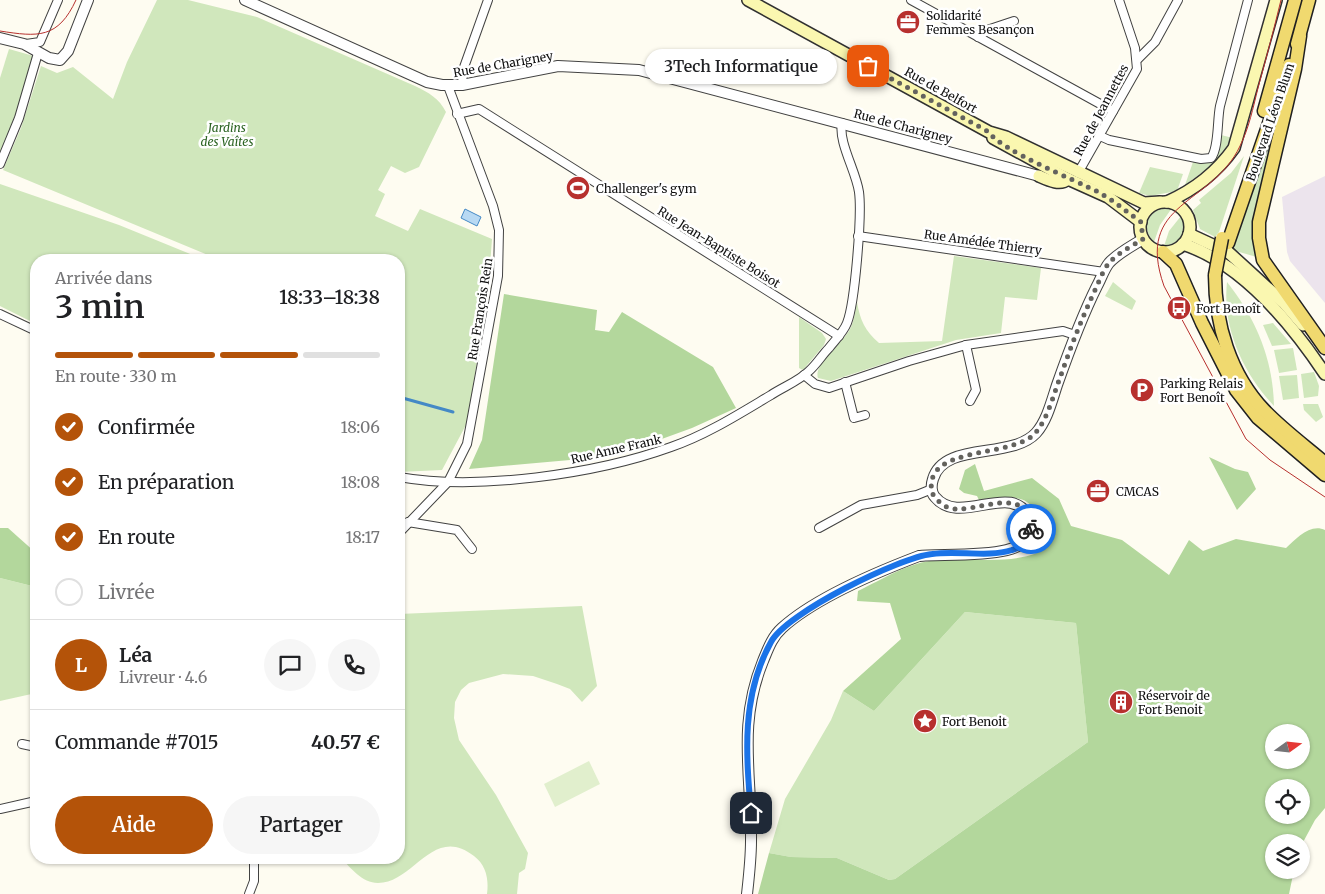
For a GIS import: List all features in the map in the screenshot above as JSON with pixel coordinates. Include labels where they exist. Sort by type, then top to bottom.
[{"type":"main road","name":"Rue de Belfort","points":[[748,0],[989,132],[1006,136],[1078,173],[1144,203],[1163,202]]},
{"type":"main road","points":[[1163,202],[1173,203],[1186,214],[1189,220],[1186,239],[1177,249],[1163,252],[1156,251],[1143,239],[1141,222],[1147,209],[1207,178],[1223,164],[1234,148],[1276,0]]},
{"type":"main road","name":"Boulevard Léon Blum","points":[[1225,240],[1261,123],[1295,0]]},
{"type":"main road","name":"Boulevard Léon Blum","points":[[1225,240],[1300,36],[1309,0]]},
{"type":"main road","points":[[1300,36],[1295,69],[1259,222],[1259,238],[1263,260],[1271,274],[1325,348]]},
{"type":"main road","name":"Rue de Belfort","points":[[989,132],[993,139],[1041,171]]},
{"type":"main road","points":[[1078,173],[1074,177],[1050,164],[1041,171],[1055,182],[1061,182],[1068,178],[1108,197],[1141,222]]},
{"type":"main road","points":[[1186,239],[1228,252],[1284,303],[1325,348]]},
{"type":"main road","points":[[1186,239],[1256,290],[1282,319],[1325,374]]},
{"type":"main road","points":[[1225,240],[1215,298],[1226,345],[1239,376],[1264,410],[1325,463]]},
{"type":"main road","points":[[1163,252],[1176,264],[1202,323],[1236,390],[1258,418],[1325,475]]},
{"type":"main road","points":[[1219,278],[1224,313],[1231,342],[1245,374],[1257,392],[1271,407],[1325,455]]},
{"type":"street","points":[[24,44],[40,42],[58,0]]},
{"type":"street","points":[[0,38],[24,44],[53,60],[65,57],[88,0]]},
{"type":"street","name":"Rue de Charigney","points":[[245,0],[428,82],[448,86],[462,85],[558,66],[639,70],[842,123],[1041,171]]},
{"type":"street","points":[[462,85],[464,67],[488,0]]},
{"type":"street","points":[[911,0],[1113,111]]},
{"type":"street","points":[[927,9],[930,0]]},
{"type":"street","name":"Rue de Jeannettes","points":[[1078,173],[1137,69],[1138,59],[1119,0]]},
{"type":"street","points":[[1138,59],[1155,42],[1178,0]]},
{"type":"street","points":[[1100,136],[1109,140],[1191,157],[1211,158],[1216,148],[1216,122],[1248,0]]},
{"type":"street","points":[[978,37],[990,29],[1014,21]]},
{"type":"street","points":[[0,164],[19,118],[38,53]]},
{"type":"street","name":"Rue François Rein","points":[[405,525],[448,482],[470,435],[496,294],[500,230],[493,206],[448,86]]},
{"type":"street","name":"Rue Jean-Baptiste Boisot","points":[[457,114],[479,109],[840,336]]},
{"type":"street","points":[[842,123],[841,136],[853,169],[859,193],[858,236],[851,303],[847,324],[840,336],[804,375],[815,384],[829,388],[909,361],[966,345],[1063,331],[1075,335]]},
{"type":"street","name":"Rue Amédée Thierry","points":[[858,236],[1104,272]]},
{"type":"street","points":[[747,894],[752,842],[746,740],[748,713],[758,673],[771,640],[795,618],[822,601],[919,556],[934,553],[1001,552],[1021,546],[1028,539],[1032,528],[1030,521],[1026,514],[1013,504],[1004,502],[959,509],[950,508],[935,497],[932,489],[933,479],[937,471],[951,460],[963,455],[1011,447],[1023,442],[1036,433],[1050,405],[1075,335],[1104,272],[1111,261],[1143,239]]},
{"type":"street","points":[[0,314],[30,328]]},
{"type":"street","points":[[966,345],[976,390],[970,401]]},
{"type":"street","name":"Rue Anne Frank","points":[[405,478],[448,482],[539,477],[608,465],[671,447],[739,414],[804,375]]},
{"type":"street","points":[[845,382],[854,418],[865,415]]},
{"type":"street","points":[[819,528],[861,506],[917,495],[932,489]]},
{"type":"street","points":[[408,522],[457,530],[472,549]]},
{"type":"street","points":[[22,744],[30,746]]},
{"type":"street","points":[[0,809],[30,802]]},
{"type":"street","points":[[249,894],[254,881],[254,864]]},
{"type":"shaded area","points":[[1325,176],[1325,303],[1290,261],[1287,252],[1282,197]]},
{"type":"green space","name":"Jardins des Vaîtes","points":[[157,0],[188,0],[257,17],[415,86],[433,96],[440,103],[446,112],[419,167],[405,173],[391,166],[378,190],[385,194],[375,216],[408,231],[420,209],[492,239],[488,293],[467,423],[442,470],[405,472],[405,254],[206,254],[3,170],[21,128],[41,66],[57,73],[73,67],[113,99],[127,62]]},
{"type":"green space","points":[[9,49],[37,57],[0,155],[0,78]]},
{"type":"green space","points":[[1281,109],[1260,258],[1229,249]]},
{"type":"green space","points":[[1221,135],[1233,138],[1218,161],[1185,185],[1193,162],[1206,163],[1214,158],[1220,148]]},
{"type":"green space","points":[[1244,156],[1219,232],[1215,237],[1200,229],[1193,210],[1201,203],[1199,200],[1231,173]]},
{"type":"green space","points":[[1150,167],[1183,174],[1177,191],[1150,196],[1139,193]]},
{"type":"green space","points":[[0,184],[119,225],[190,254],[30,254],[30,321],[0,306]]},
{"type":"green space","points":[[1166,207],[1172,208],[1160,225],[1154,242],[1147,231],[1148,220],[1155,212]]},
{"type":"green space","points":[[1181,216],[1184,227],[1182,236],[1175,243],[1164,246],[1169,231]]},
{"type":"green space","points":[[954,256],[1041,268],[1037,300],[1005,297],[1001,333],[956,340],[831,381],[818,378],[820,366],[850,329],[857,302],[864,325],[879,343],[942,341]]},
{"type":"green space","points":[[1113,282],[1136,301],[1132,310],[1105,296]]},
{"type":"green space","points":[[1227,282],[1246,310],[1261,340],[1270,372],[1274,406],[1253,379],[1237,349],[1228,316]]},
{"type":"green space","points":[[504,294],[597,310],[595,330],[609,332],[622,312],[713,367],[736,408],[692,428],[615,456],[469,469],[482,440]]},
{"type":"green space","points":[[799,317],[822,333],[826,339],[824,345],[803,370],[799,368]]},
{"type":"green space","points":[[1273,323],[1291,344],[1272,346],[1263,325]]},
{"type":"green space","points":[[1293,348],[1297,370],[1279,373],[1274,350]]},
{"type":"green space","points":[[1314,372],[1319,386],[1318,396],[1304,398],[1301,374]]},
{"type":"green space","points":[[1297,375],[1299,398],[1283,400],[1279,376]]},
{"type":"green space","points":[[1303,404],[1318,404],[1323,417],[1316,422],[1304,410]]},
{"type":"green space","points":[[1209,457],[1235,469],[1248,472],[1256,489],[1237,510]]},
{"type":"green space","points":[[975,464],[984,491],[1032,478],[1059,499],[1071,526],[1122,540],[1169,575],[1189,540],[1203,551],[1236,539],[1286,548],[1309,530],[1319,528],[1325,530],[1325,808],[1315,820],[1307,834],[1265,834],[1265,879],[1292,879],[1289,894],[758,894],[769,853],[791,857],[837,858],[889,880],[895,879],[1088,742],[1076,623],[965,612],[874,711],[843,691],[901,639],[890,603],[857,601],[858,591],[896,572],[927,561],[949,559],[1000,560],[1025,557],[1037,553],[1037,521],[1034,511],[1029,504],[1021,499],[1011,497],[979,500],[977,496],[964,493],[959,489],[965,470]]},
{"type":"green space","points":[[0,528],[8,528],[30,548],[30,586],[0,578]]},
{"type":"green space","points":[[0,578],[30,586],[30,694],[0,701]]},
{"type":"green space","points":[[582,606],[597,686],[582,702],[570,689],[557,684],[533,676],[503,674],[469,683],[461,690],[455,702],[454,718],[459,740],[496,795],[528,853],[525,869],[519,873],[517,894],[487,894],[488,883],[484,868],[474,856],[460,848],[447,847],[435,850],[391,881],[378,883],[362,878],[347,864],[405,864],[405,614]]},
{"type":"green space","points":[[965,612],[1076,623],[1088,742],[895,879],[889,880],[837,858],[791,857],[769,853],[785,799],[831,720],[843,691],[874,711]]},
{"type":"green space","points":[[589,761],[600,784],[555,807],[544,784]]},
{"type":"water","points":[[465,209],[481,217],[477,226],[461,218]]},
{"type":"waterway","points":[[405,399],[453,412]]},
{"type":"tram line","points":[[0,31],[36,34],[54,29],[69,13],[76,0]]},
{"type":"tram line","points":[[1281,0],[1250,118],[1240,146],[1227,166],[1167,220],[1159,237],[1158,258],[1164,286],[1246,439],[1270,460],[1325,497]]},
{"type":"way so far","points":[[868,66],[989,132],[993,139],[1108,197],[1141,222],[1140,228],[1143,239],[1111,261],[1089,302],[1050,405],[1036,433],[1023,442],[1011,447],[963,455],[951,460],[937,471],[933,479],[932,493],[942,504],[950,508],[959,509],[1004,502],[1013,504],[1021,508],[1026,514],[1030,521],[1031,529]]},
{"type":"place","name":"Solidarité Femmes Besançon","points":[[908,22]]},
{"type":"place","name":"3Tech Informatique","points":[[868,66]]},
{"type":"place","name":"Challenger's gym","points":[[578,188]]},
{"type":"place","name":"Fort Benoît","points":[[1179,308]]},
{"type":"place","name":"Parking Relais Fort Benoît","points":[[1142,390]]},
{"type":"place","name":"CMCAS","points":[[1098,491]]},
{"type":"place","name":"Réservoir de Fort Benoit","points":[[1121,702]]},
{"type":"place","name":"Fort Benoit","points":[[925,721]]},
{"type":"route","points":[[751,813],[746,740],[748,713],[758,673],[771,640],[781,629],[822,601],[901,563],[934,553],[1001,552],[1012,550],[1021,546],[1028,539],[1031,529]]}]
